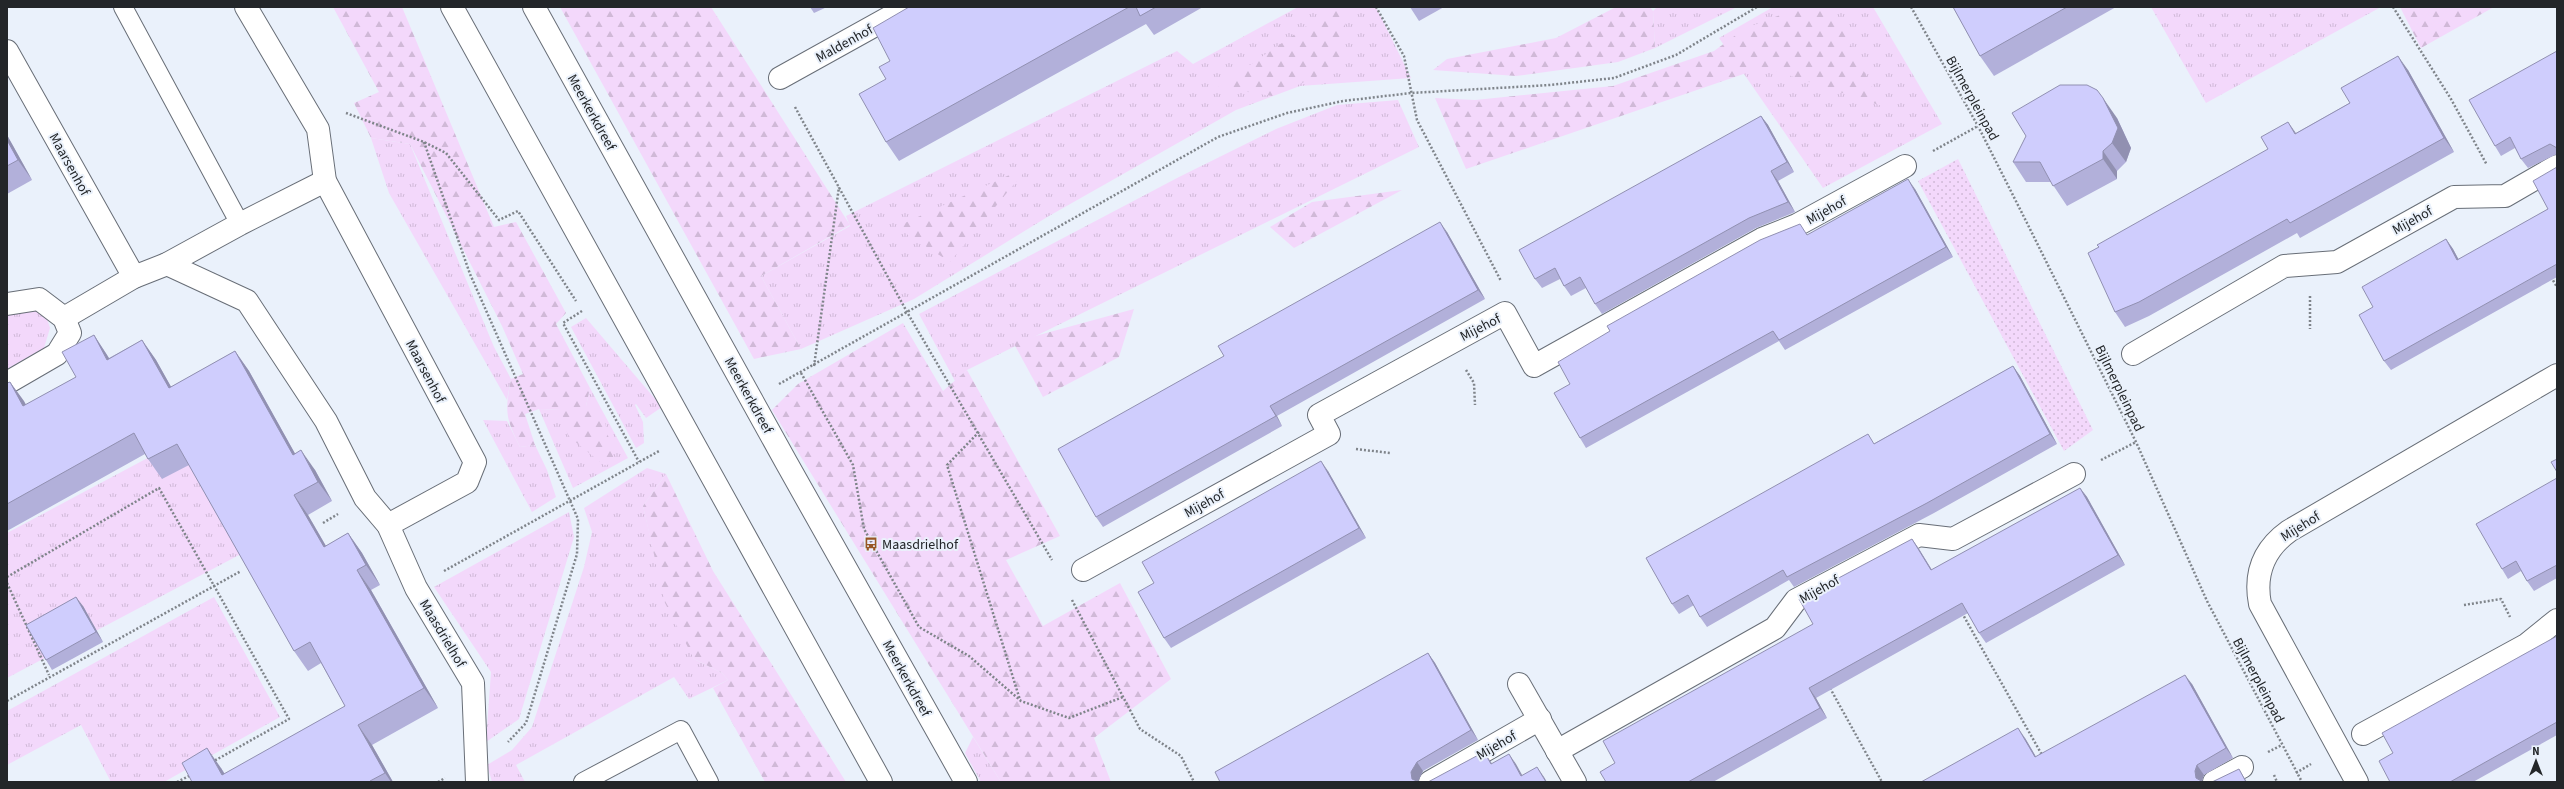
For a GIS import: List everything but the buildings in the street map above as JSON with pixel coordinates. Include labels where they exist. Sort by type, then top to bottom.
[{"type":"street","name":"Maarsenhof","points":[[246,7],[318,129],[325,181],[475,462],[467,482],[388,525]]},
{"type":"street","points":[[452,7],[881,782]]},
{"type":"street","name":"Meerkerkdreef","points":[[534,7],[786,462],[966,782]]},
{"type":"street","name":"Maldenhof","points":[[780,78],[908,7]]},
{"type":"street","name":"Maarsenhof","points":[[7,51],[134,277]]},
{"type":"street","name":"Mijehof","points":[[1083,570],[1329,434],[1319,415],[1505,313],[1534,366],[1762,239],[1797,226],[1905,166]]},
{"type":"street","name":"Mijehof","points":[[2133,354],[2284,266],[2337,262],[2454,197],[2504,196],[2557,166]]},
{"type":"street","points":[[64,318],[134,277],[167,264],[240,224],[325,181]]},
{"type":"street","name":"Maasdrielhof","points":[[167,264],[247,301],[326,421],[365,498],[388,525],[416,588],[473,683],[477,782]]},
{"type":"street","points":[[7,304],[39,300],[64,318],[70,333],[57,354],[7,383]]},
{"type":"street","name":"Mijehof","points":[[2357,782],[2260,604],[2258,580],[2264,556],[2279,538],[2289,530],[2557,375]]},
{"type":"street","name":"Mijehof","points":[[1557,751],[1775,628],[1796,600],[1919,535],[1953,539],[2074,474]]},
{"type":"street","points":[[2363,734],[2526,645],[2557,620]]},
{"type":"street","points":[[1519,684],[1575,782]]},
{"type":"street","name":"Mijehof","points":[[1430,782],[1540,719]]},
{"type":"street","points":[[2214,782],[2242,767]]},
{"type":"lane","points":[[123,7],[240,224]]},
{"type":"lane","points":[[583,782],[681,730],[709,782]]},
{"type":"path","points":[[1376,7],[1404,56],[1411,93],[1420,127],[1510,298],[1505,313]]},
{"type":"path","points":[[779,384],[801,374],[907,312],[1218,136],[1287,112],[1343,101],[1411,93],[1550,85],[1614,78],[1676,55],[1758,7]]},
{"type":"path","name":"Bijlmerpleinpad","points":[[1911,7],[1978,126],[2136,442],[2207,601],[2302,782]]},
{"type":"path","points":[[2393,7],[2451,99],[2504,196]]},
{"type":"path","points":[[780,78],[907,312],[979,432],[1062,577],[1082,621],[1140,728],[1181,756],[1194,782]]},
{"type":"path","points":[[318,129],[346,112],[424,142],[446,153],[498,220],[518,210],[582,312],[563,324],[639,462]]},
{"type":"path","points":[[1905,166],[1978,126]]},
{"type":"path","points":[[424,142],[470,274],[578,519],[577,554],[526,723],[503,747],[475,760]]},
{"type":"path","points":[[814,366],[839,186]]},
{"type":"path","points":[[2550,274],[2557,287]]},
{"type":"path","points":[[801,374],[853,465],[864,529],[919,627],[969,656],[1021,701],[1069,718],[1123,697]]},
{"type":"path","points":[[979,432],[947,465],[1021,701]]},
{"type":"path","points":[[2074,474],[2136,442]]},
{"type":"path","points":[[416,588],[658,451]]},
{"type":"path","points":[[7,578],[159,488],[289,719],[210,764]]},
{"type":"path","points":[[1062,577],[1083,570]]},
{"type":"path","points":[[7,701],[49,675],[241,571]]},
{"type":"path","points":[[7,583],[49,675]]},
{"type":"path","points":[[2464,604],[2501,599],[2526,645]]},
{"type":"path","points":[[1961,610],[2046,761]]},
{"type":"path","points":[[1829,686],[1882,782]]},
{"type":"path","points":[[177,782],[197,771]]},
{"type":"green space","points":[[333,7],[402,7],[494,227],[516,222],[566,313],[556,324],[590,388],[586,406],[604,419],[615,464],[604,465],[568,436],[561,410],[539,409],[525,414],[535,445],[520,447],[511,428],[507,407],[511,379],[523,374],[502,326],[410,144],[371,138],[354,103],[379,92]]},
{"type":"green space","points":[[560,7],[711,7],[850,225],[761,276],[801,349],[754,359]]},
{"type":"green space","points":[[1298,7],[1376,7],[1411,78],[1300,86],[1236,110],[1049,216],[914,299],[801,349],[761,276],[850,226],[846,216],[1177,51],[1193,64]]},
{"type":"green space","points":[[1334,7],[1347,7],[1341,66],[1272,96],[1218,87]]},
{"type":"green space","points":[[1616,7],[1650,7],[1653,11],[1655,48],[1618,62],[1516,76],[1433,70],[1447,59],[1556,38]]},
{"type":"green space","points":[[1657,7],[1737,7],[1655,48],[1653,11]]},
{"type":"green space","points":[[1773,7],[1873,7],[1942,124],[1823,188],[1719,38]]},
{"type":"green space","points":[[1801,7],[1831,7],[1882,106],[1764,67],[1466,169],[1435,98],[1475,100],[1613,86],[1714,51],[1744,29]]},
{"type":"green space","points":[[2151,7],[2381,7],[2206,103]]},
{"type":"green space","points":[[2400,7],[2494,7],[2421,48]]},
{"type":"green space","points":[[1398,100],[1419,147],[967,370],[955,381],[919,314],[1179,177],[1276,129],[1337,105]]},
{"type":"green space","points":[[371,138],[410,144],[494,347],[511,379],[507,400],[389,193]]},
{"type":"green space","points":[[1958,159],[2093,430],[2064,451],[1918,181]]},
{"type":"green space","points":[[1029,166],[950,262],[896,227]]},
{"type":"green space","points":[[1402,190],[1294,248],[1270,227],[1312,202]]},
{"type":"green space","points":[[31,309],[46,316],[50,328],[44,348],[7,369],[7,314]]},
{"type":"green space","points":[[1134,309],[1119,357],[1043,397],[1013,342]]},
{"type":"green space","points":[[586,318],[662,407],[646,418],[636,404],[635,405],[643,422],[644,443],[636,448],[571,327]]},
{"type":"green space","points":[[903,323],[943,391],[967,370],[1060,536],[1006,560],[1043,626],[1120,583],[1171,679],[1094,738],[1111,782],[1001,782],[772,410],[798,384]]},
{"type":"green space","points":[[590,388],[628,458],[573,488],[539,409],[561,410],[586,406]]},
{"type":"green space","points":[[483,420],[507,421],[520,447],[535,445],[547,470],[556,497],[532,512]]},
{"type":"green space","points":[[200,430],[241,554],[7,678],[7,533]]},
{"type":"green space","points":[[647,468],[666,474],[643,506],[656,561],[694,659],[722,673],[728,680],[689,699],[674,677],[516,765],[525,782],[492,782],[487,765],[512,750],[532,727],[584,567],[592,532],[584,508]]},
{"type":"green space","points":[[666,474],[713,571],[846,782],[765,782],[713,688],[728,680],[722,673],[694,659],[665,603],[643,506]]},
{"type":"green space","points":[[569,512],[574,537],[519,719],[486,742],[491,672],[434,587]]},
{"type":"green space","points":[[214,597],[280,717],[164,782],[111,782],[81,725],[7,765],[7,711]]},
{"type":"green space","points":[[973,737],[1001,782],[981,782],[965,753]]},
{"type":"place","name":"Maasdrielhof","points":[[871,544]]}]
